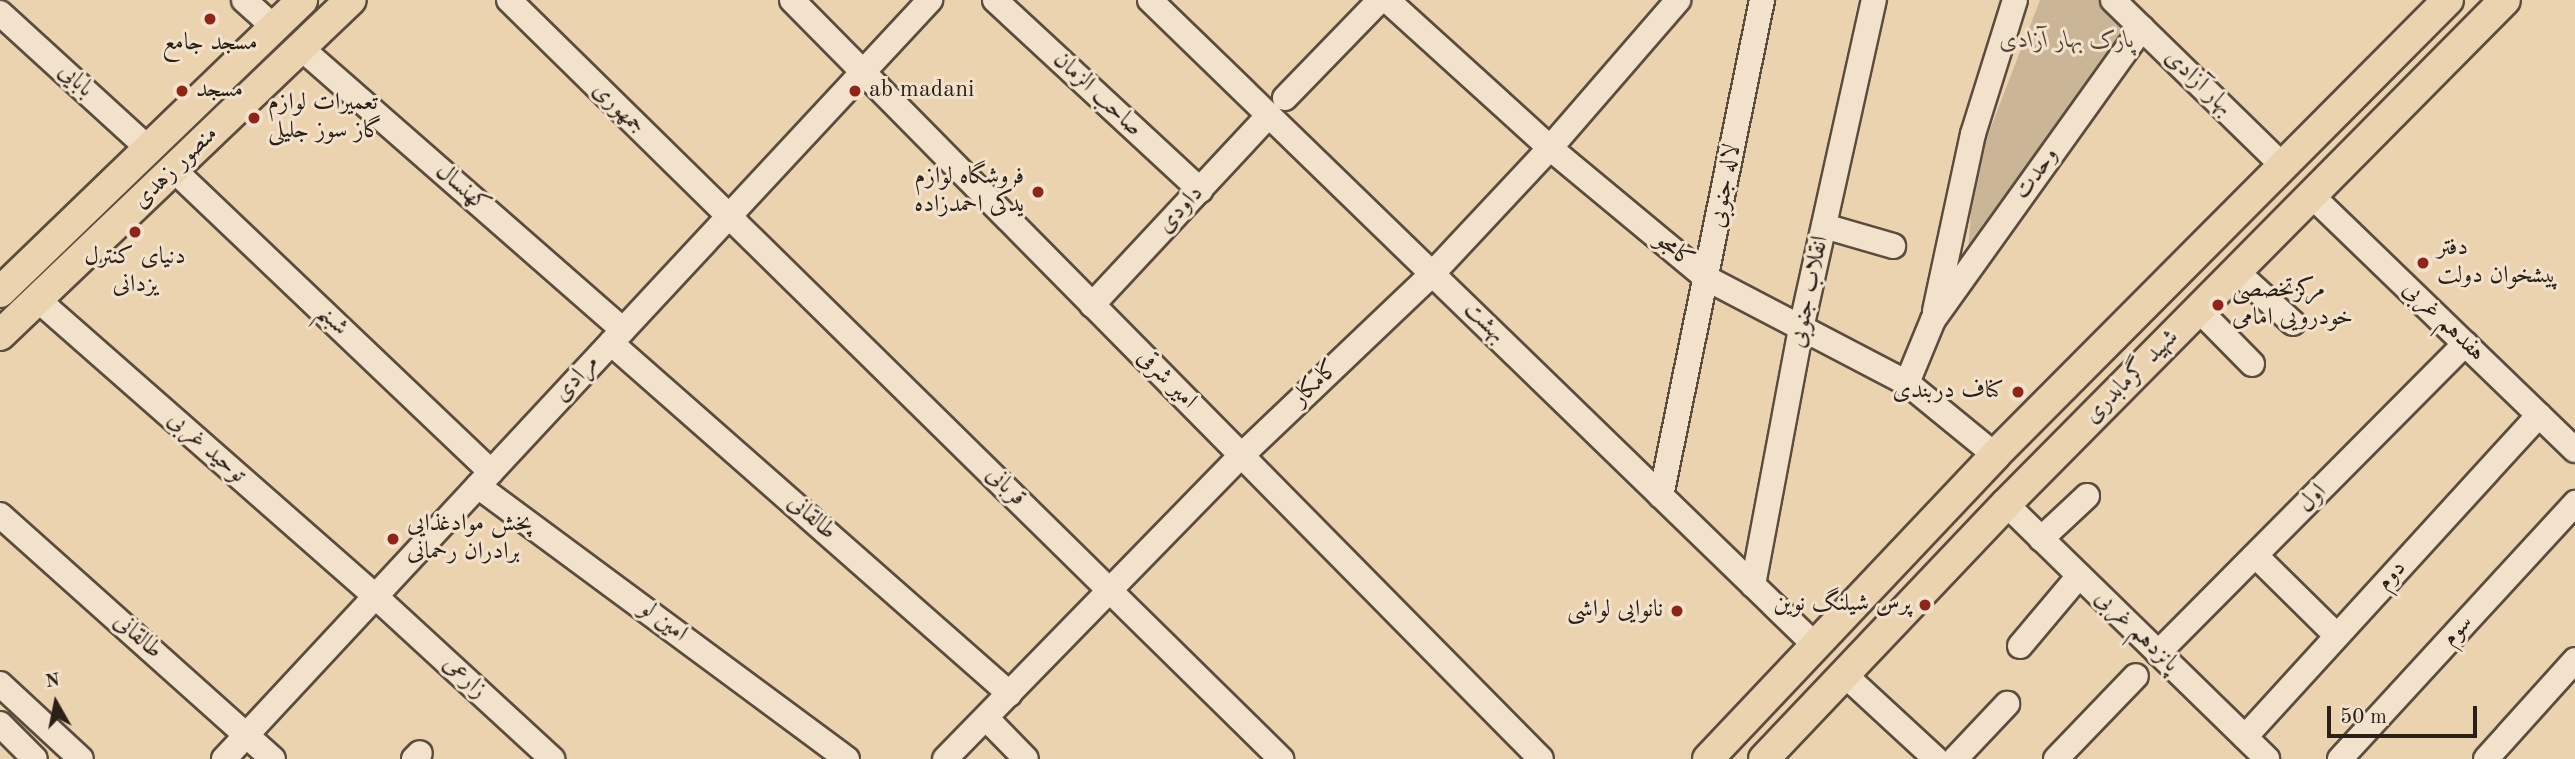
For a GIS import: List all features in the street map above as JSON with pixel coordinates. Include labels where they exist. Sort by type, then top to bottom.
[{"type":"main road","name":"منصور زهدی","points":[[4,281],[149,149],[302,0]]},
{"type":"main road","name":"منصور زهدی","points":[[0,335],[351,0]]},
{"type":"main road","name":"شهید گرمابدری","points":[[1765,759],[2006,504],[2505,0]]},
{"type":"main road","name":"شهید گرمابدری","points":[[1709,759],[1995,455],[2283,166],[2437,4]]},
{"type":"main road","points":[[149,149],[174,170]]},
{"type":"main road","points":[[2283,166],[2311,195]]},
{"type":"main road","points":[[1817,647],[1846,676]]},
{"type":"street","points":[[244,0],[274,27]]},
{"type":"street","name":"جمهوری","points":[[509,0],[727,219]]},
{"type":"street","name":"امیر شرقی","points":[[792,0],[1541,759]]},
{"type":"street","name":"مرادی","points":[[224,759],[930,0]]},
{"type":"street","name":"صاحب الزمان","points":[[995,0],[1200,190]]},
{"type":"street","name":"بهشت","points":[[1150,0],[1277,106],[1433,273],[1817,647]]},
{"type":"street","name":"داودی","points":[[1092,306],[1277,106],[1380,0]]},
{"type":"street","name":"کامجو","points":[[1387,0],[1550,148],[1708,279],[1802,324],[1908,383],[1995,455]]},
{"type":"street","name":"لاله جنوبی","points":[[1661,496],[1708,279],[1762,0]]},
{"type":"street","name":"انقلاب جنوبی","points":[[1754,585],[1802,324],[1874,0]]},
{"type":"street","name":"وحدت","points":[[1908,383],[1933,320],[1973,134],[2015,0]]},
{"type":"street","name":"بهار آزادی","points":[[2113,0],[2283,166]]},
{"type":"street","name":"کامکار","points":[[945,759],[988,720],[1010,694],[1241,456],[1433,273],[1550,148],[1670,3]]},
{"type":"street","name":"بابایی","points":[[0,13],[149,149]]},
{"type":"street","name":"وحدت","points":[[1933,320],[2141,28]]},
{"type":"street","name":"کهنسال","points":[[301,48],[617,336]]},
{"type":"street","name":"شبنم","points":[[174,170],[485,479]]},
{"type":"street","name":"هفدهم غربی","points":[[2311,195],[2575,450]]},
{"type":"street","name":"قربانی","points":[[727,219],[1111,589],[1281,759]]},
{"type":"street","points":[[1824,226],[1894,246]]},
{"type":"street","points":[[2236,271],[2293,323]]},
{"type":"street","name":"توحید غربی","points":[[37,299],[375,596]]},
{"type":"street","points":[[2198,310],[2252,364]]},
{"type":"street","name":"طالقانی","points":[[617,336],[1010,694]]},
{"type":"street","name":"اول","points":[[2158,653],[2257,557],[2465,344]]},
{"type":"street","name":"دوم","points":[[2245,737],[2539,415]]},
{"type":"street","name":"امین لو","points":[[485,479],[847,759]]},
{"type":"street","points":[[2041,539],[2087,496]]},
{"type":"street","name":"سوم","points":[[2340,759],[2575,503]]},
{"type":"street","name":"پانزدهم غربی","points":[[2006,504],[2267,759]]},
{"type":"street","name":"طالقانی","points":[[0,515],[273,759]]},
{"type":"street","points":[[2257,557],[2337,636]]},
{"type":"street","points":[[2020,646],[2079,576]]},
{"type":"street","name":"زارعی","points":[[375,596],[552,759]]},
{"type":"street","points":[[2486,759],[2575,660]]},
{"type":"street","points":[[1846,676],[1936,759]]},
{"type":"street","points":[[2056,759],[2136,676]]},
{"type":"street","points":[[0,684],[81,759]]},
{"type":"street","points":[[1955,759],[2015,707],[1976,759]]},
{"type":"street","points":[[988,720],[1026,759]]},
{"type":"street","points":[[0,724],[35,759]]},
{"type":"green space","name":"پارک بهار آزادی","points":[[2040,0],[2098,0],[2127,28],[1967,264],[1974,171]]},
{"type":"place","name":"مسجد جامع","points":[[210,19]]},
{"type":"place","name":"مسجد","points":[[182,91]]},
{"type":"place","name":"ab madani","points":[[855,91]]},
{"type":"place","name":"تعمیرات لوازم گاز سوز جلیلی","points":[[254,118]]},
{"type":"place","name":"فروشگاه لوازم یدکی احمدزاده","points":[[1038,192]]},
{"type":"place","name":"دنیای کنترل یزدانی","points":[[135,232]]},
{"type":"place","name":"دفتر پیشخوان دولت","points":[[2423,263]]},
{"type":"place","name":"مرکزتخصصی خودرویی امامی","points":[[2218,305]]},
{"type":"place","name":"کناف دربندی","points":[[2018,392]]},
{"type":"place","name":"پخش موادغذایی برادران رحمانی","points":[[393,539]]},
{"type":"place","name":"پرس شیلنگ نوین","points":[[1925,605]]},
{"type":"place","name":"نانوایی لواشی","points":[[1677,611]]}]
